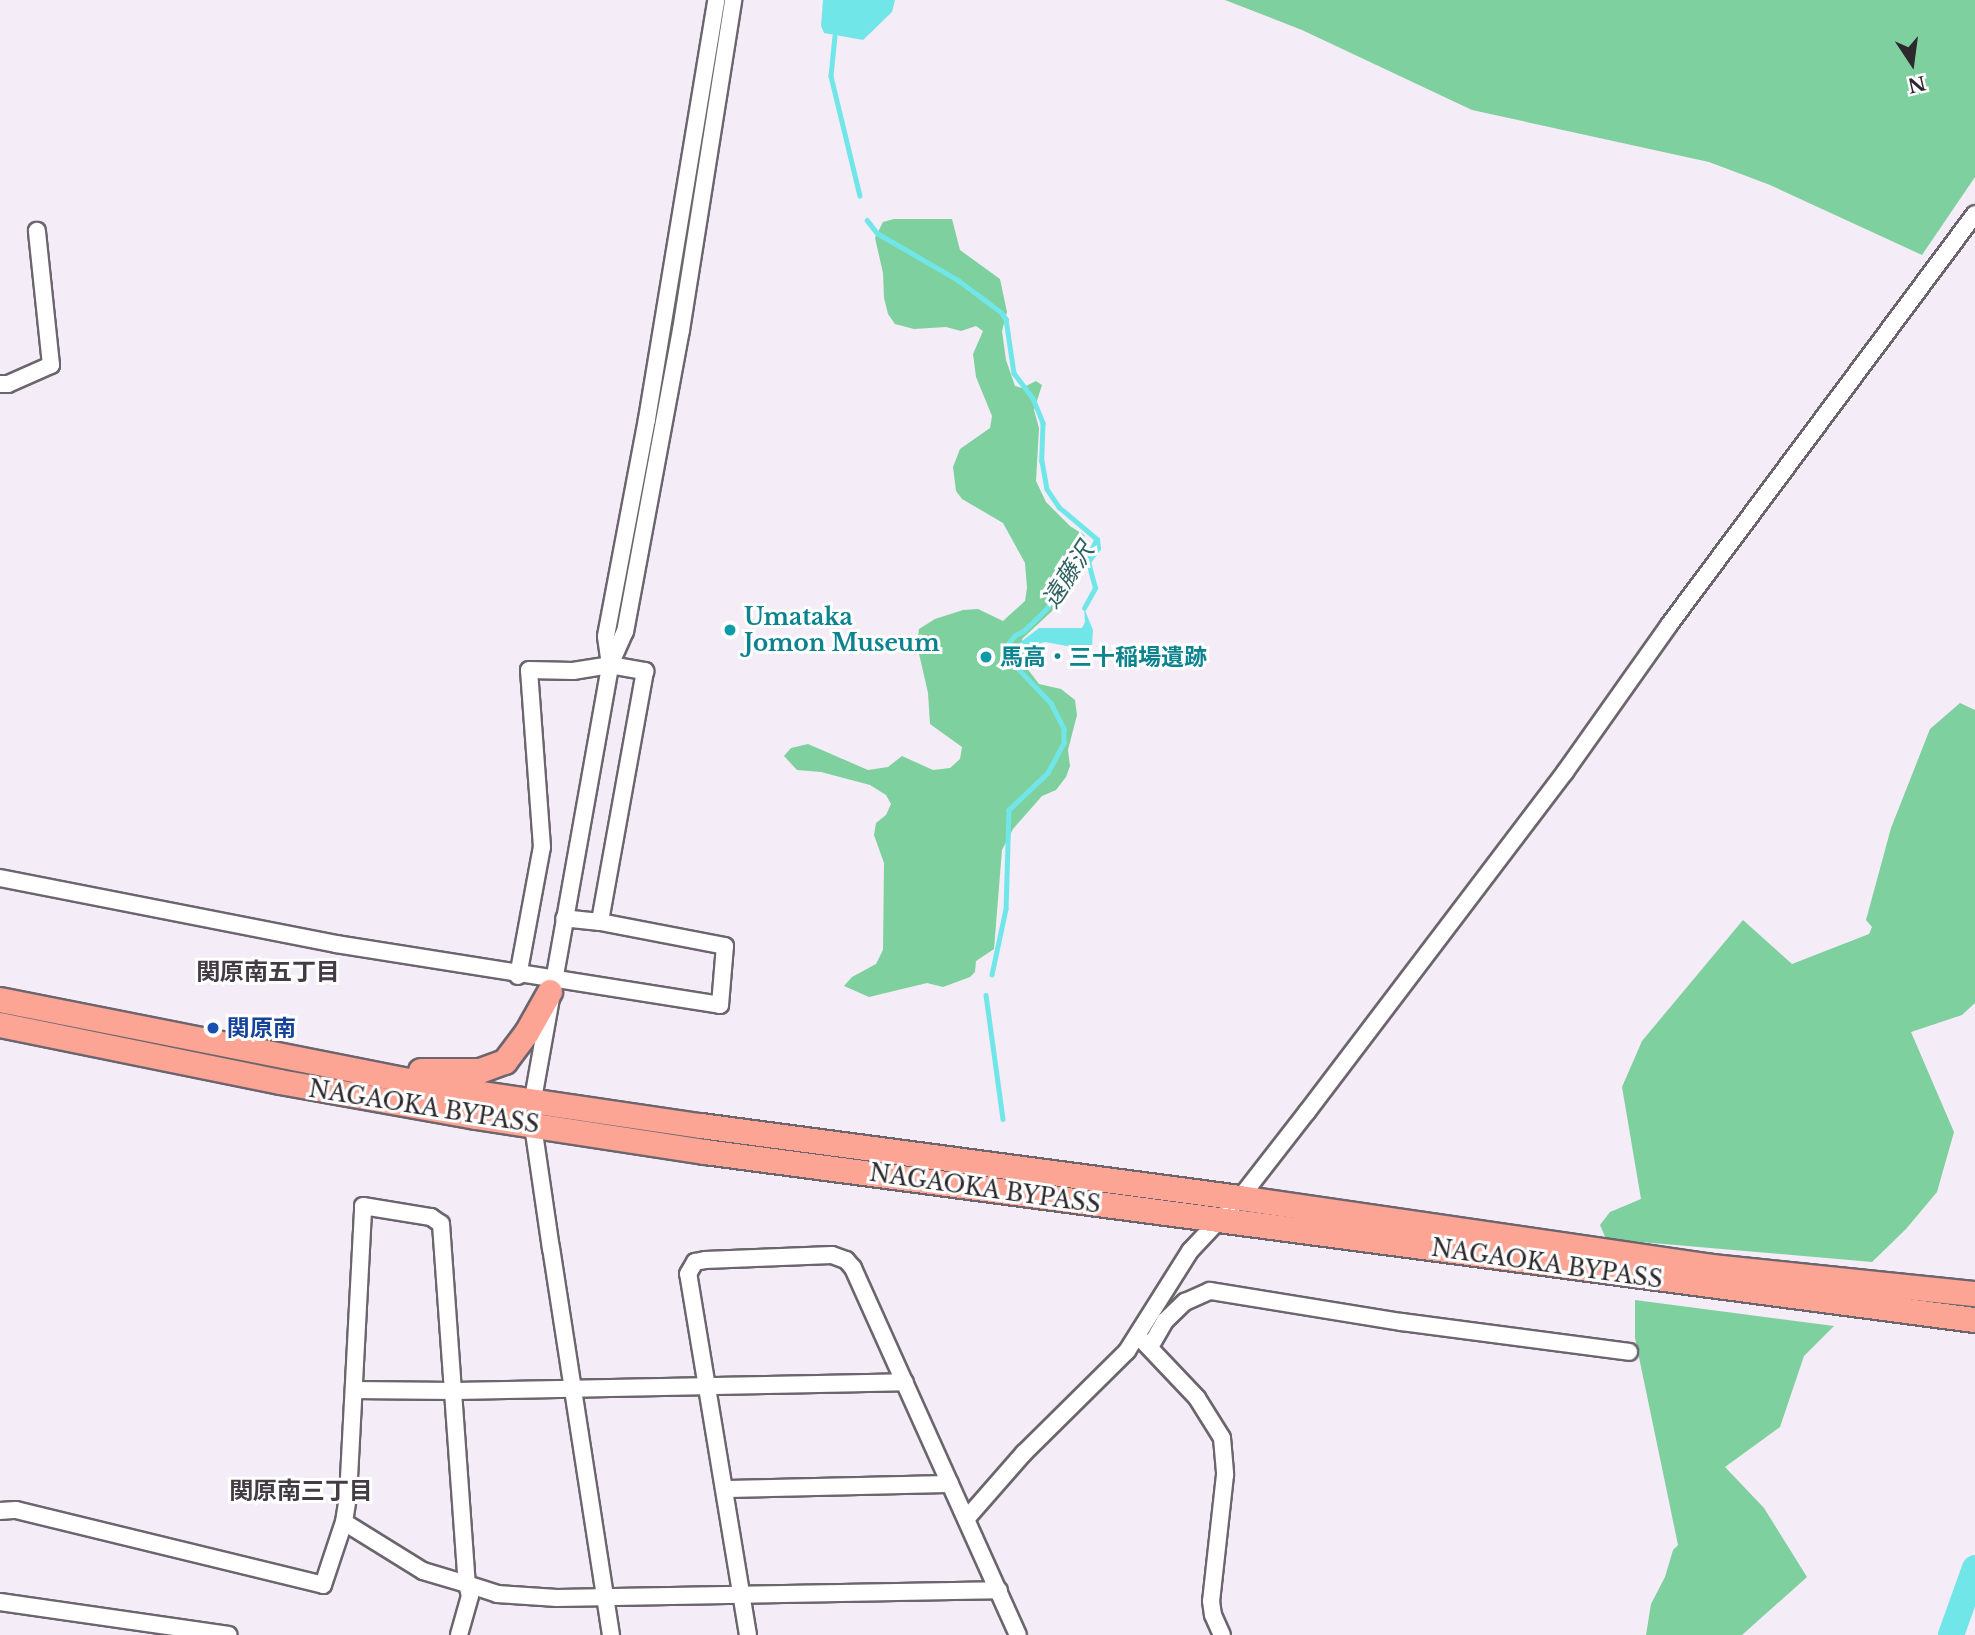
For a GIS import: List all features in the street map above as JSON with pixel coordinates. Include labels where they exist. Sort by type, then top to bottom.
[{"type":"highway","points":[[340,1067],[466,1072],[492,1068],[513,1055],[551,986]]},
{"type":"highway","name":"NAGAOKA BYPASS","points":[[0,1000],[449,1089],[533,1099],[701,1126],[1240,1198],[1712,1267],[1975,1294]]},
{"type":"highway","name":"NAGAOKA BYPASS","points":[[0,1025],[184,1065],[476,1117],[705,1152],[1975,1320]]},
{"type":"street","points":[[610,665],[606,636],[647,419],[716,0]]},
{"type":"street","points":[[611,1635],[533,1125],[533,1099],[610,665],[625,632],[669,395],[733,0]]},
{"type":"street","points":[[1143,1342],[1190,1251],[1240,1198],[1565,772],[1676,615],[1975,214]]},
{"type":"street","points":[[0,384],[8,384],[51,365],[37,231]]},
{"type":"street","points":[[518,976],[542,847],[529,670],[573,671],[610,665],[645,671],[600,922]]},
{"type":"street","points":[[0,878],[246,928],[518,976],[551,986],[720,1005],[725,946],[600,922],[564,918]]},
{"type":"street","points":[[0,1511],[16,1510],[323,1585],[344,1522],[363,1206],[431,1217],[441,1224],[442,1268],[455,1391],[467,1584],[470,1596],[458,1635]]},
{"type":"street","points":[[748,1635],[688,1274],[695,1262],[832,1255],[846,1260],[853,1268],[1018,1635]]},
{"type":"street","points":[[967,1518],[1064,1412],[1185,1302],[1210,1291],[1402,1322],[1629,1352]]},
{"type":"street","points":[[1143,1342],[1209,1414],[1222,1438],[1225,1475],[1211,1601],[1213,1615],[1222,1635]]},
{"type":"street","points":[[354,1390],[455,1391],[905,1382]]},
{"type":"street","points":[[725,1489],[950,1484]]},
{"type":"street","points":[[344,1522],[423,1571],[497,1594],[525,1598],[999,1590]]},
{"type":"street","points":[[0,1602],[133,1627],[229,1635]]},
{"type":"green space","points":[[1225,0],[1975,0],[1975,177],[1922,255],[1770,185],[1709,162],[1472,110],[1302,30]]},
{"type":"green space","points":[[894,219],[952,219],[960,250],[1000,279],[1007,312],[1002,331],[1006,360],[1015,386],[1022,388],[1036,381],[1042,385],[1034,410],[1039,428],[1036,481],[1046,502],[1070,526],[1084,535],[1087,543],[1078,552],[1071,566],[1065,599],[1022,639],[1026,667],[1039,684],[1061,689],[1075,700],[1077,715],[1068,750],[1070,766],[1066,777],[1056,790],[1042,796],[1013,829],[1002,850],[994,949],[976,961],[975,972],[970,977],[943,987],[927,983],[869,997],[844,986],[852,977],[876,964],[883,950],[884,863],[874,835],[876,823],[886,815],[891,804],[886,795],[870,785],[821,772],[797,770],[784,756],[791,748],[808,744],[868,770],[888,767],[902,756],[933,770],[950,768],[960,759],[962,747],[930,724],[928,693],[917,645],[919,629],[935,619],[963,610],[978,609],[1003,621],[1025,601],[1027,588],[1025,563],[1003,523],[962,499],[956,491],[953,467],[960,449],[990,428],[992,416],[976,377],[973,354],[983,331],[976,326],[961,331],[946,327],[914,329],[895,324],[888,314],[884,298],[883,273],[875,238],[883,222]]},
{"type":"green space","points":[[1960,703],[1975,710],[1975,1003],[1962,1015],[1911,1032],[1954,1132],[1937,1192],[1906,1229],[1872,1262],[1606,1239],[1600,1225],[1610,1212],[1641,1199],[1622,1087],[1642,1041],[1743,920],[1792,964],[1869,934],[1872,927],[1866,920],[1891,828],[1930,729]]},
{"type":"green space","points":[[1635,1300],[1834,1326],[1804,1356],[1780,1427],[1725,1467],[1764,1508],[1807,1577],[1742,1635],[1646,1635],[1651,1604],[1665,1577],[1673,1550],[1678,1545],[1635,1338]]},
{"type":"water","points":[[823,0],[895,0],[892,12],[863,40],[824,33],[821,26]]},
{"type":"water","points":[[1084,608],[1093,630],[1092,646],[1078,648],[1045,642],[1025,647],[1018,644],[1039,628],[1082,628],[1085,622]]},
{"type":"waterway","name":"遠藤沢","points":[[835,36],[831,76],[860,196]]},
{"type":"waterway","name":"遠藤沢","points":[[867,220],[877,233],[958,280],[1001,312],[1006,319],[1014,373],[1033,398],[1043,423],[1042,461],[1047,489],[1059,507],[1097,539],[1090,554],[1046,610],[1007,646],[1010,660],[1051,703],[1064,729],[1064,743],[1048,773],[1009,810],[1006,909],[992,975]]},
{"type":"waterway","points":[[1084,608],[1095,588],[1088,562],[1098,548],[1097,540]]},
{"type":"waterway","name":"遠藤沢","points":[[986,995],[1003,1119]]},
{"type":"waterway","points":[[1951,1635],[1975,1568]]},
{"type":"place","name":"Umataka Jomon Museum","points":[[730,630]]},
{"type":"place","name":"馬高・三十稲場遺跡","points":[[986,657]]},
{"type":"place","name":"関原南","points":[[213,1028]]},
{"type":"district","name":"関原南五丁目","points":[[268,972]]},
{"type":"district","name":"関原南三丁目","points":[[301,1491]]}]
